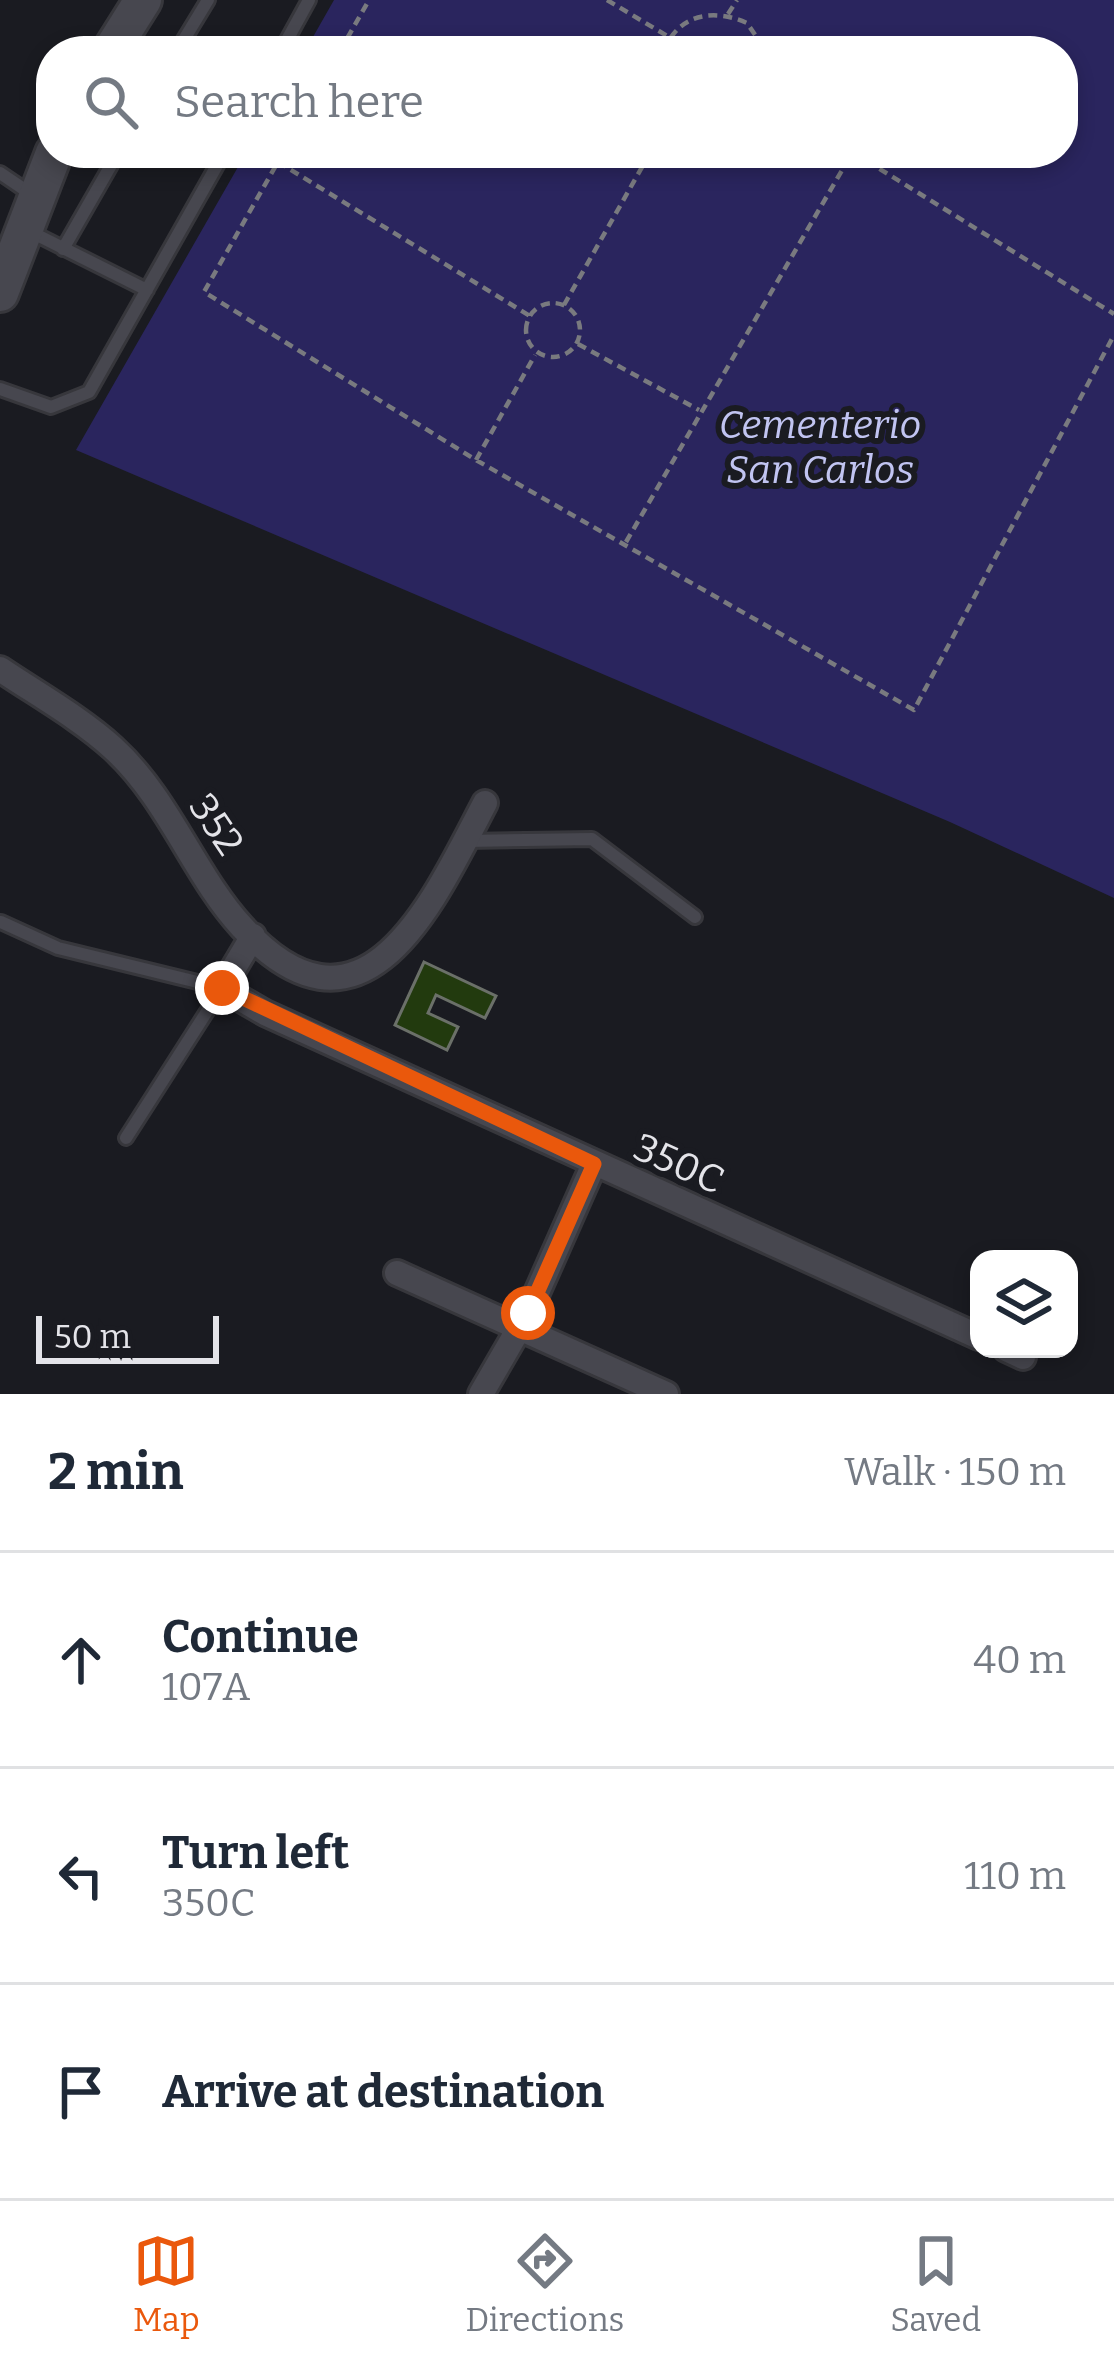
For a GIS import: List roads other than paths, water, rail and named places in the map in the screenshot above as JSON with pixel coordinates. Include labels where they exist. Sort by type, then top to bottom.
[{"type":"main road","points":[[120,36],[143,0]]},
{"type":"main road","points":[[0,292],[48,168]]},
{"type":"street","name":"352","points":[[0,669],[113,748],[169,814],[242,927],[298,973],[345,976],[382,960],[426,915],[465,841]]},
{"type":"street","points":[[465,841],[485,802]]},
{"type":"street","points":[[222,988],[253,935]]},
{"type":"street","name":"350C","points":[[222,988],[594,1164],[970,1333]]},
{"type":"street","points":[[481,1394],[519,1328],[594,1164]]},
{"type":"street","points":[[397,1273],[667,1394]]},
{"type":"lane","points":[[186,36],[208,0]]},
{"type":"lane","points":[[289,36],[309,0]]},
{"type":"lane","points":[[63,249],[109,168]]},
{"type":"lane","points":[[0,389],[50,407],[89,392],[215,168]]},
{"type":"lane","points":[[0,173],[63,249],[146,290]]},
{"type":"lane","points":[[465,841],[592,839],[695,917]]},
{"type":"lane","points":[[1,922],[58,948],[222,988],[126,1138]]},
{"type":"park label","name":"Cementerio San Carlos","points":[[820,446]]}]
